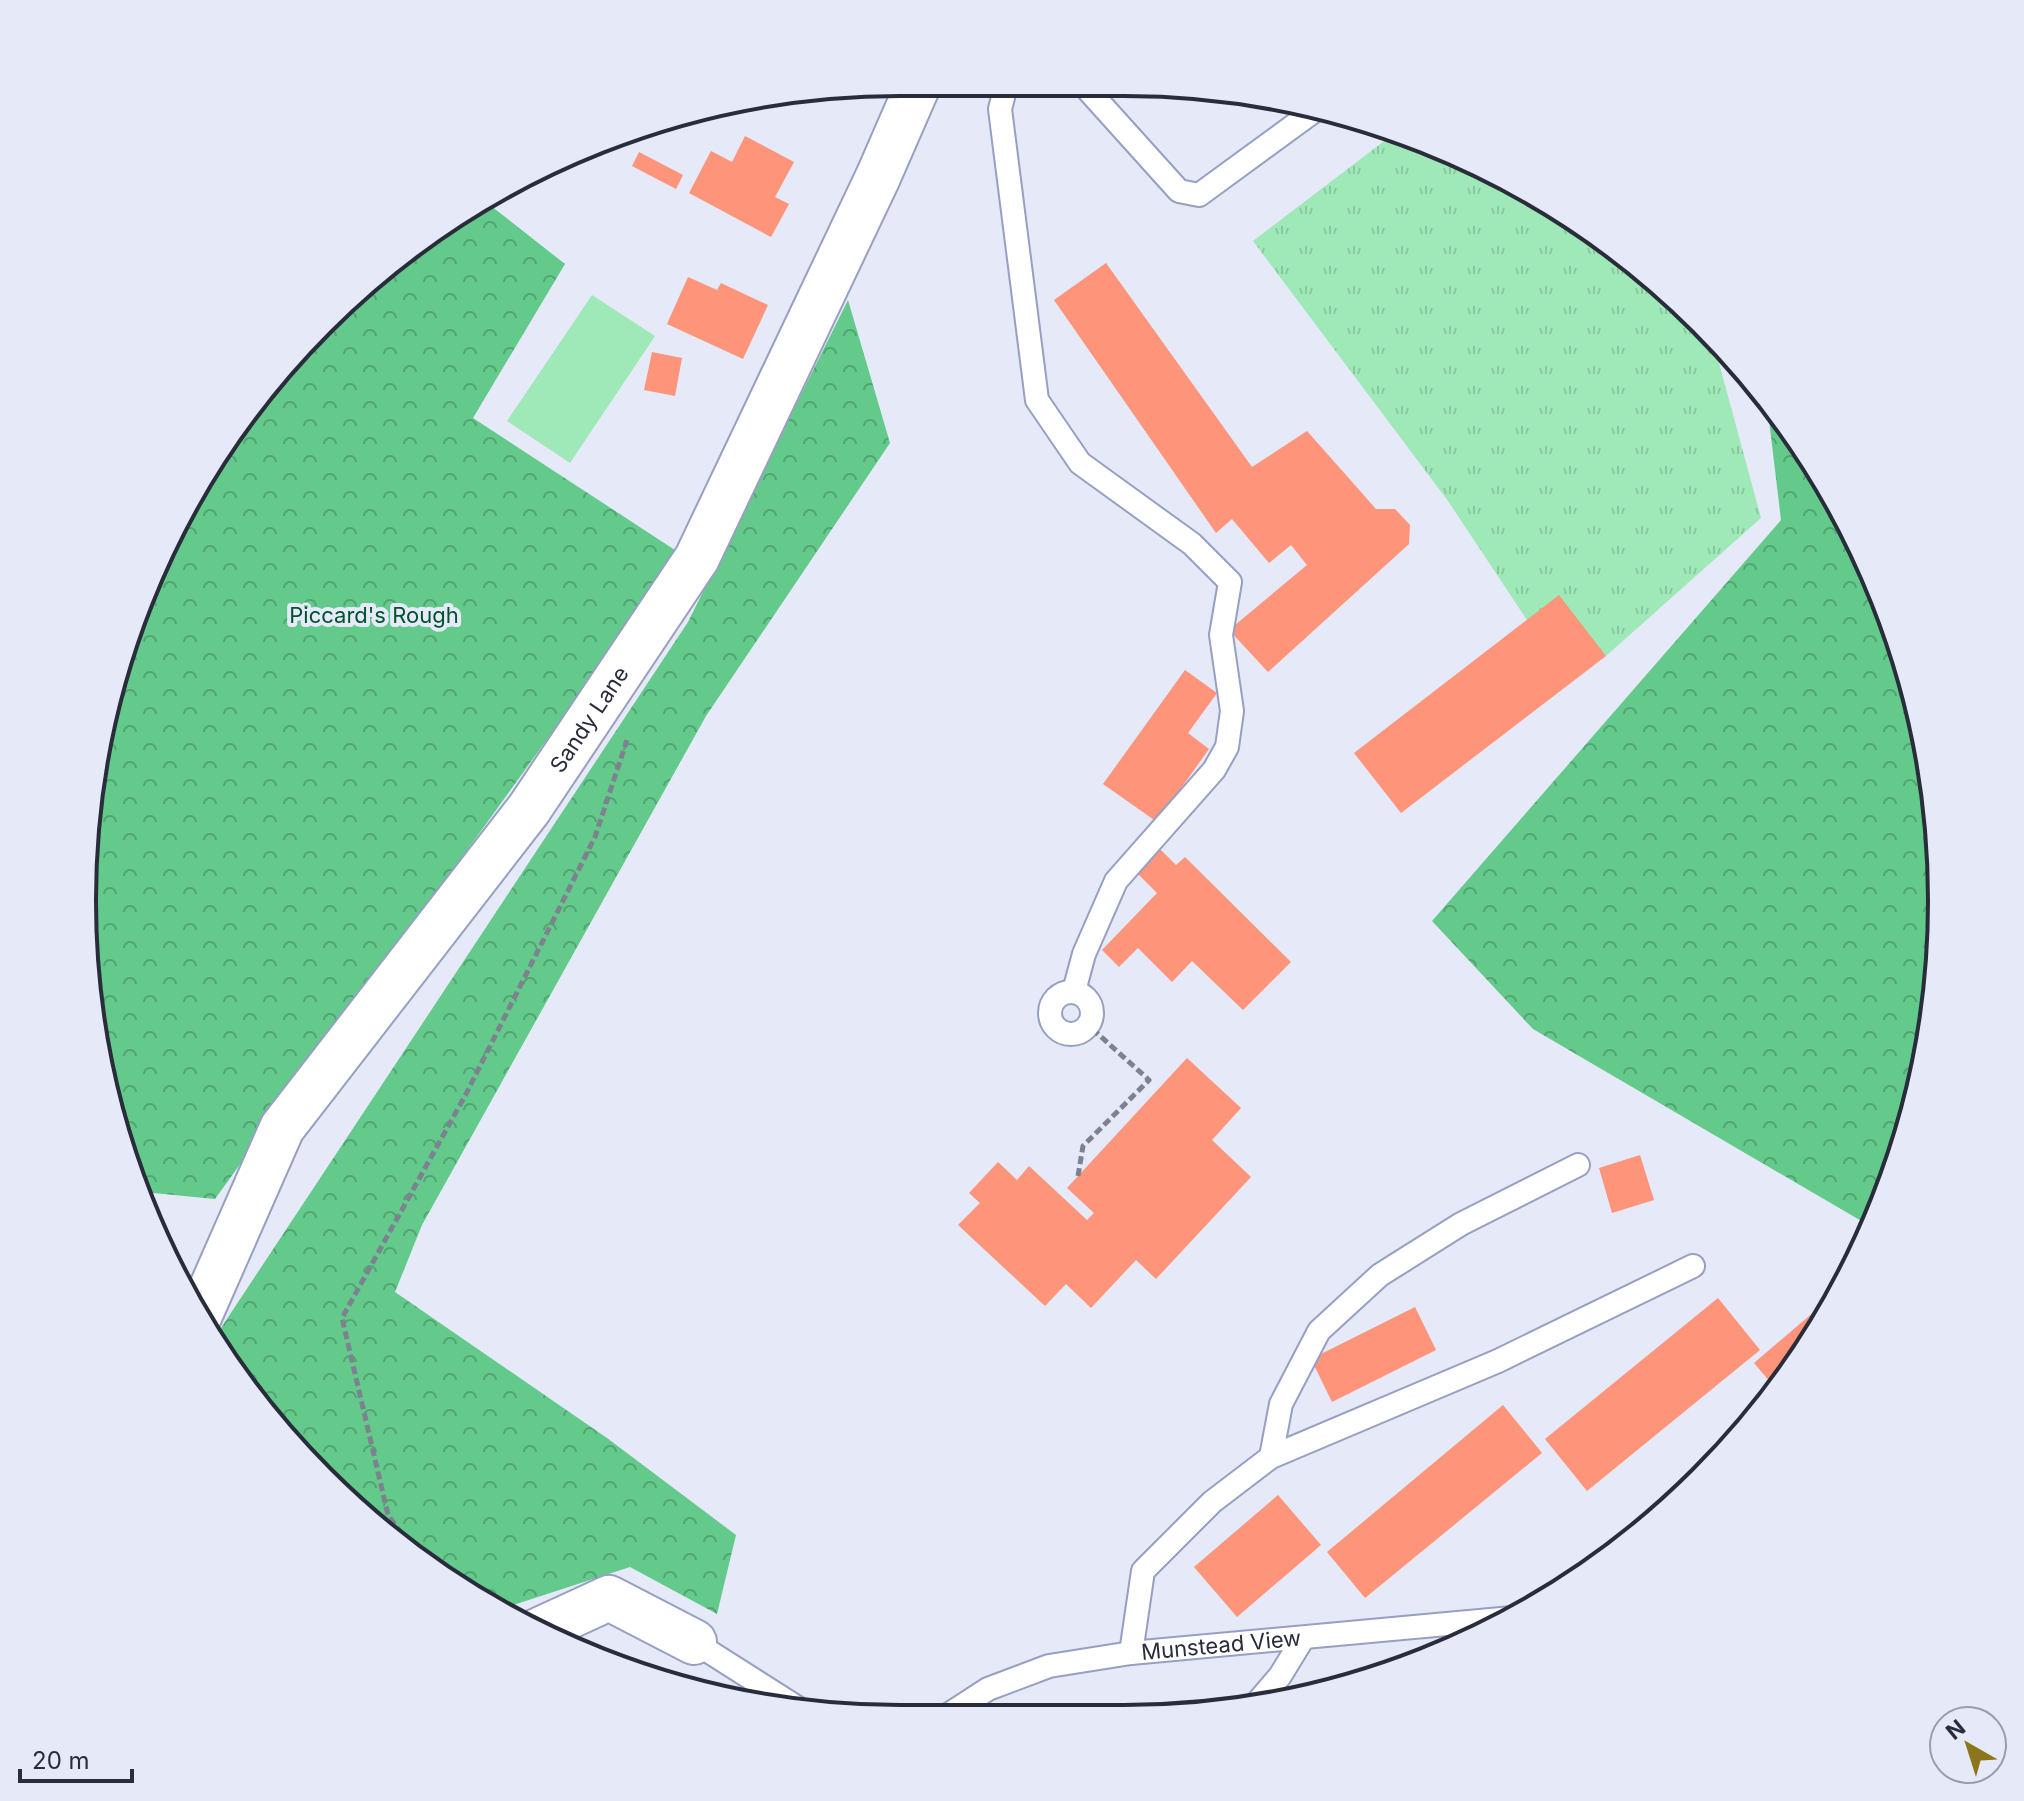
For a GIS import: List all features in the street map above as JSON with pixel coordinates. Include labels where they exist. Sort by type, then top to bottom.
[{"type":"street","name":"Sandy Lane","points":[[205,1304],[282,1128],[529,809],[697,558],[913,96]]},
{"type":"street","points":[[551,1625],[609,1598],[694,1642]]},
{"type":"lane","points":[[1003,96],[1000,109],[1037,400],[1080,463],[1192,544],[1230,582],[1221,635],[1232,711],[1227,747],[1214,770],[1116,881],[1084,954],[1074,991]]},
{"type":"lane","points":[[1093,96],[1179,191],[1199,195],[1306,117]]},
{"type":"lane","points":[[1074,991],[1090,1004],[1088,1025],[1069,1034],[1052,1024],[1051,1004],[1061,994],[1074,991]]},
{"type":"lane","points":[[1271,1457],[1281,1404],[1319,1331],[1380,1275],[1461,1224],[1578,1165]]},
{"type":"lane","points":[[1131,1653],[1143,1571],[1212,1502],[1271,1457],[1498,1361],[1693,1266]]},
{"type":"lane","name":"Munstead View","points":[[963,1705],[988,1689],[1049,1666],[1131,1653],[1302,1640],[1480,1621]]},
{"type":"lane","points":[[1266,1692],[1302,1640]]},
{"type":"lane","points":[[694,1642],[778,1695]]},
{"type":"path","points":[[397,1527],[388,1515],[342,1318],[466,1094],[595,837],[629,734]]},
{"type":"path","points":[[1078,1176],[1083,1146],[1149,1080],[1088,1025]]},
{"type":"green space","points":[[1385,140],[1431,157],[1526,204],[1613,262],[1654,296],[1718,360],[1761,518],[1606,656],[1527,620],[1448,501],[1253,241]]},
{"type":"green space","name":"Piccard's Rough","points":[[493,207],[565,264],[473,418],[681,554],[215,1199],[151,1193],[123,1109],[111,1057],[103,1006],[96,900],[103,795],[123,692],[157,593],[179,545],[204,498],[262,411],[296,370],[370,296],[411,262]]},
{"type":"green space","points":[[592,295],[655,336],[570,463],[507,421]]},
{"type":"green space","points":[[848,300],[890,443],[706,716],[422,1225],[395,1292],[607,1438],[736,1535],[717,1614],[630,1567],[513,1605],[411,1539],[370,1505],[296,1431],[262,1390],[220,1329],[688,622]]},
{"type":"green space","points":[[1769,421],[1820,498],[1867,593],[1901,692],[1921,795],[1928,900],[1921,1006],[1901,1109],[1861,1221],[1533,1029],[1432,921],[1781,520]]},
{"type":"building","points":[[745,136],[794,162],[775,197],[789,204],[771,237],[689,193],[711,151],[732,162]]},
{"type":"building","points":[[639,152],[683,175],[676,189],[632,166]]},
{"type":"building","points":[[1106,263],[1252,467],[1307,431],[1376,509],[1395,509],[1410,525],[1409,544],[1268,672],[1229,630],[1307,565],[1291,545],[1269,563],[1232,519],[1216,533],[1054,300]]},
{"type":"building","points":[[688,277],[717,290],[721,283],[768,305],[743,359],[667,324]]},
{"type":"building","points":[[652,352],[682,358],[675,396],[644,390]]},
{"type":"building","points":[[1559,595],[1606,656],[1401,813],[1354,753]]},
{"type":"building","points":[[1185,670],[1217,693],[1188,733],[1209,749],[1157,822],[1103,784]]},
{"type":"building","points":[[1160,849],[1176,865],[1185,857],[1291,962],[1243,1010],[1192,961],[1172,982],[1138,948],[1119,967],[1102,950],[1157,893],[1137,873]]},
{"type":"building","points":[[1187,1058],[1241,1108],[1212,1140],[1251,1177],[1156,1279],[1136,1260],[1091,1308],[1066,1284],[1045,1306],[958,1225],[980,1203],[969,1193],[998,1162],[1017,1180],[1029,1166],[1087,1220],[1094,1213],[1067,1188]]},
{"type":"building","points":[[1640,1155],[1654,1200],[1612,1213],[1599,1168]]},
{"type":"building","points":[[1718,1298],[1760,1350],[1587,1491],[1545,1439]]},
{"type":"building","points":[[1415,1307],[1436,1350],[1332,1402],[1311,1359]]},
{"type":"building","points":[[1815,1311],[1769,1380],[1754,1363]]},
{"type":"building","points":[[1503,1405],[1542,1453],[1365,1598],[1327,1552]]},
{"type":"building","points":[[1278,1495],[1321,1545],[1237,1617],[1194,1567]]}]
